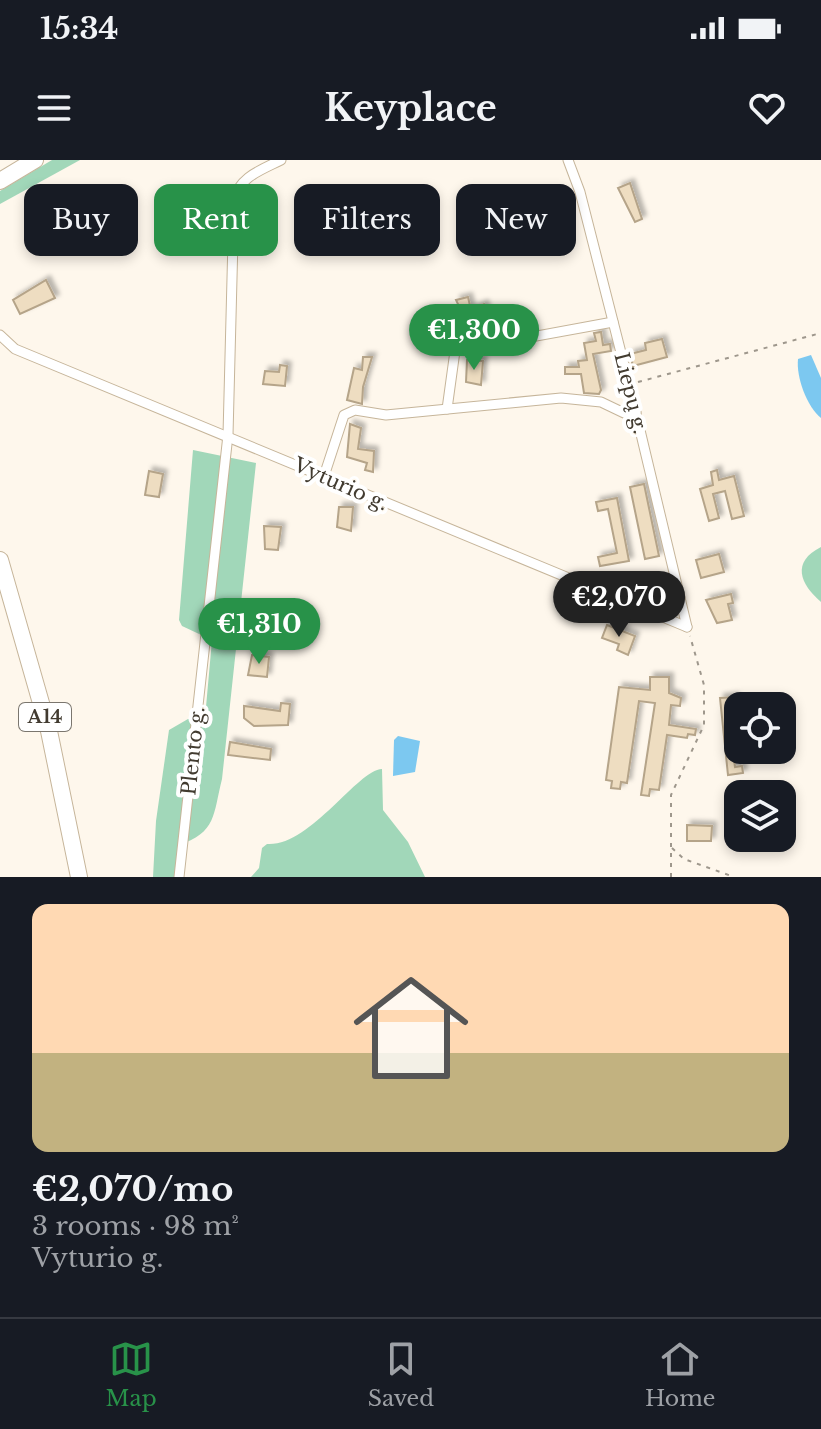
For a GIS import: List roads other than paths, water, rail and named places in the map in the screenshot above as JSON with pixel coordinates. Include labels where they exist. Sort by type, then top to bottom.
[{"type":"highway","points":[[0,181],[35,160]]},
{"type":"highway","name":"A14","points":[[0,560],[49,731],[79,877]]},
{"type":"street","name":"Plento g.","points":[[179,877],[228,435],[236,188],[244,180],[281,160]]},
{"type":"street","name":"Liepų g.","points":[[568,160],[629,384],[687,627]]},
{"type":"street","points":[[447,409],[455,351],[613,322]]},
{"type":"street","name":"Vyturio g.","points":[[0,335],[15,349],[687,627]]},
{"type":"street","points":[[324,476],[349,411],[377,415],[561,398],[601,402],[624,413],[636,412]]},
{"type":"water","points":[[811,355],[821,378],[821,418],[807,399],[799,374],[798,359]]},
{"type":"water","points":[[398,736],[420,741],[415,772],[393,776],[394,740]]}]
